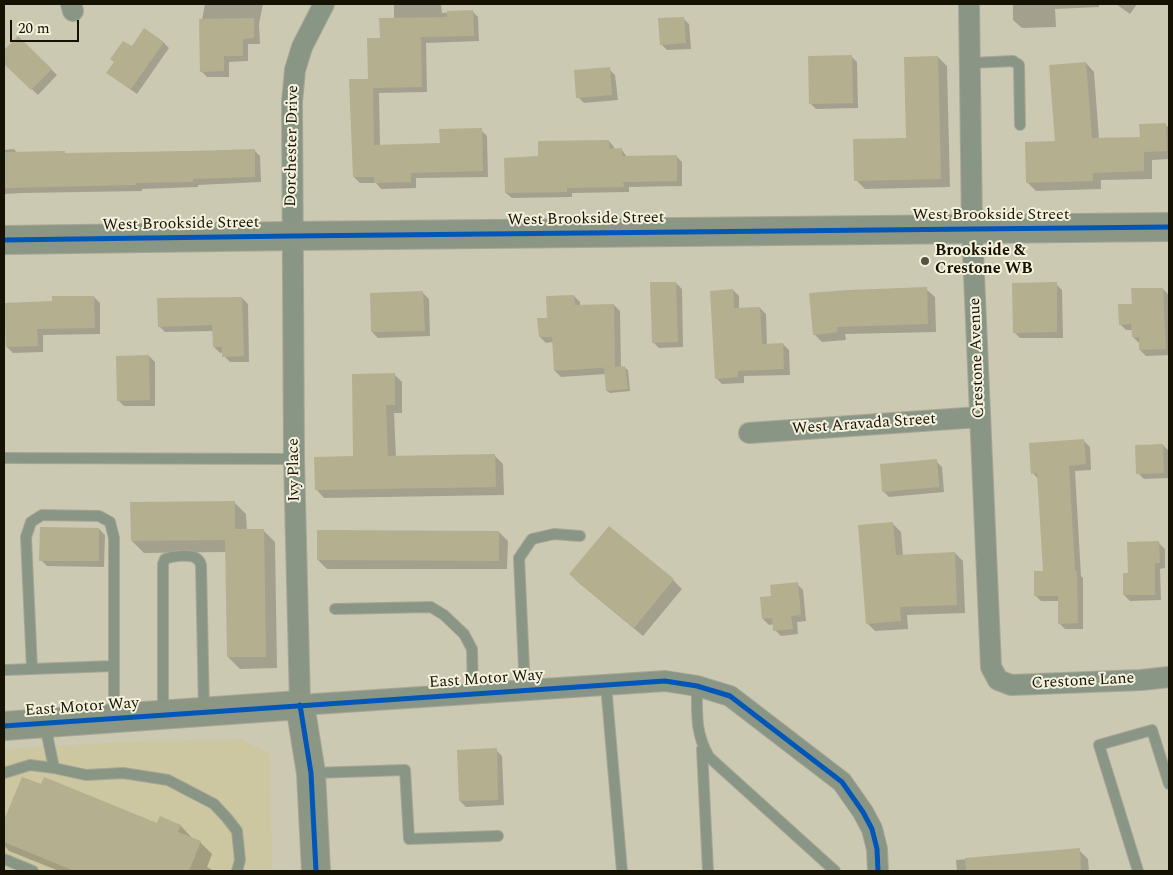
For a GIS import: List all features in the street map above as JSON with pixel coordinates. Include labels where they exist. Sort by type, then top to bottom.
[{"type":"street","name":"Dorchester Drive","points":[[292,236],[292,102],[295,70],[302,47],[324,4]]},
{"type":"street","name":"Crestone Avenue","points":[[970,4],[972,229],[990,662],[991,668],[998,680]]},
{"type":"street","name":"West Brookside Street","points":[[4,240],[1169,227]]},
{"type":"street","name":"Ivy Place","points":[[292,236],[294,459],[300,705]]},
{"type":"street","name":"West Aravada Street","points":[[749,433],[980,418]]},
{"type":"street","name":"Crestone Lane","points":[[998,680],[1011,685],[1026,685],[1169,678]]},
{"type":"street","name":"East Motor Way","points":[[4,726],[665,681],[697,686],[730,696],[842,782],[863,812],[872,829],[877,849],[878,871]]},
{"type":"street","points":[[300,705],[311,773],[316,871]]},
{"type":"lane","points":[[970,63],[1013,61],[1019,65],[1020,124]]},
{"type":"lane","points":[[4,458],[294,459]]},
{"type":"lane","points":[[32,669],[26,537],[31,522],[42,515],[99,516],[110,522],[114,538],[114,718]]},
{"type":"lane","points":[[525,690],[519,558],[532,538],[554,534],[580,536]]},
{"type":"lane","points":[[163,715],[163,564],[165,558],[171,556],[192,556],[198,559],[202,565],[204,712]]},
{"type":"lane","points":[[335,609],[431,607],[444,614],[464,634],[472,649],[474,694]]},
{"type":"lane","points":[[4,670],[114,666]]},
{"type":"lane","points":[[606,685],[622,871]]},
{"type":"lane","points":[[697,686],[708,871]]},
{"type":"lane","points":[[45,723],[54,768]]},
{"type":"lane","points":[[1138,871],[1099,745],[1152,730],[1169,784]]},
{"type":"lane","points":[[702,745],[708,757],[835,871]]},
{"type":"lane","points":[[4,773],[30,765],[86,775],[123,773],[168,780],[214,804],[237,831],[240,860],[237,871]]},
{"type":"lane","points":[[311,773],[405,770],[409,839],[498,836]]},
{"type":"lane","points":[[4,859],[32,871]]},
{"type":"shaded area","points":[[241,739],[270,754],[272,871],[4,871],[4,749],[142,741]]},
{"type":"building","points":[[473,10],[474,36],[421,37],[422,87],[373,88],[374,145],[440,143],[439,129],[482,128],[483,171],[411,173],[411,182],[374,183],[374,177],[353,177],[349,79],[368,79],[367,38],[380,38],[379,18],[447,17],[447,11]]},
{"type":"building","points":[[684,17],[686,43],[660,45],[658,18]]},
{"type":"building","points":[[254,18],[254,38],[243,39],[243,56],[224,56],[224,71],[200,72],[199,19]]},
{"type":"building","points":[[144,28],[164,42],[131,89],[106,73],[114,62],[110,59],[123,41],[132,46]]},
{"type":"building","points":[[18,36],[52,69],[31,90],[4,64],[4,50]]},
{"type":"building","points":[[852,55],[853,103],[809,104],[808,56]]},
{"type":"building","points":[[938,56],[941,179],[854,181],[853,139],[906,138],[904,57]]},
{"type":"building","points":[[1086,62],[1092,138],[1140,137],[1139,124],[1166,123],[1167,151],[1144,152],[1144,171],[1093,173],[1093,181],[1026,183],[1025,142],[1055,141],[1049,65]]},
{"type":"building","points":[[610,67],[612,95],[576,98],[574,70]]},
{"type":"building","points":[[609,140],[609,149],[622,148],[622,156],[677,155],[677,181],[623,182],[624,187],[567,188],[567,192],[505,193],[504,158],[538,156],[538,141]]},
{"type":"building","points":[[255,149],[255,177],[193,179],[193,182],[136,183],[136,185],[4,188],[4,152],[65,151],[65,153]]},
{"type":"building","points":[[650,282],[676,282],[678,342],[652,343]]},
{"type":"building","points":[[1057,282],[1057,332],[1013,333],[1012,283]]},
{"type":"building","points":[[927,287],[928,324],[837,327],[838,332],[813,335],[809,293]]},
{"type":"building","points":[[1131,288],[1163,288],[1166,349],[1139,350],[1139,337],[1132,337],[1131,324],[1119,325],[1118,304],[1132,304]]},
{"type":"building","points":[[733,289],[734,308],[760,307],[762,344],[783,343],[784,369],[738,371],[738,377],[715,379],[710,291]]},
{"type":"building","points":[[423,291],[425,331],[371,332],[370,293]]},
{"type":"building","points":[[574,295],[575,305],[614,304],[615,367],[554,371],[552,337],[539,337],[537,318],[547,318],[546,296]]},
{"type":"building","points":[[52,296],[94,296],[95,328],[37,329],[38,346],[6,347],[4,303],[52,301]]},
{"type":"building","points":[[242,297],[244,356],[222,357],[222,347],[213,347],[212,325],[158,327],[157,298]]},
{"type":"building","points":[[149,355],[150,400],[117,401],[116,356]]},
{"type":"building","points":[[625,366],[628,389],[606,391],[604,368]]},
{"type":"building","points":[[395,373],[395,405],[386,405],[388,456],[495,454],[496,487],[315,490],[314,457],[353,456],[352,374]]},
{"type":"building","points":[[1084,439],[1086,464],[1069,466],[1075,571],[1077,571],[1078,623],[1058,624],[1058,596],[1034,596],[1034,571],[1043,571],[1037,473],[1031,474],[1029,443]]},
{"type":"building","points":[[1163,444],[1164,473],[1136,474],[1135,445]]},
{"type":"building","points":[[937,459],[939,487],[882,492],[880,464]]},
{"type":"building","points":[[235,501],[235,529],[264,529],[266,657],[227,657],[225,540],[131,541],[130,502]]},
{"type":"building","points":[[893,522],[896,555],[955,552],[957,605],[900,607],[901,621],[866,624],[858,525]]},
{"type":"building","points":[[609,526],[674,579],[634,628],[569,574]]},
{"type":"building","points":[[40,527],[99,528],[99,561],[39,561]]},
{"type":"building","points":[[317,530],[499,531],[499,561],[317,560]]},
{"type":"building","points":[[1159,541],[1160,563],[1155,563],[1155,595],[1123,595],[1123,573],[1128,573],[1127,542]]},
{"type":"building","points":[[798,582],[801,615],[791,616],[793,629],[773,631],[772,618],[762,619],[760,597],[771,596],[770,585]]},
{"type":"building","points":[[497,748],[498,800],[459,801],[457,750]]},
{"type":"building","points":[[22,777],[41,784],[44,777],[157,823],[160,816],[181,825],[178,832],[201,841],[189,871],[74,871],[4,842],[4,820]]},
{"type":"building","points":[[1080,848],[1081,871],[966,871],[965,858]]},
{"type":"cycle path","points":[[4,240],[1169,227]]},
{"type":"cycle path","points":[[4,726],[665,681],[697,686],[730,696],[842,782],[863,812],[872,829],[877,849],[878,871]]},
{"type":"cycle path","points":[[300,705],[311,773],[316,871]]},
{"type":"place","name":"Brookside & Crestone WB","points":[[925,261]]}]
